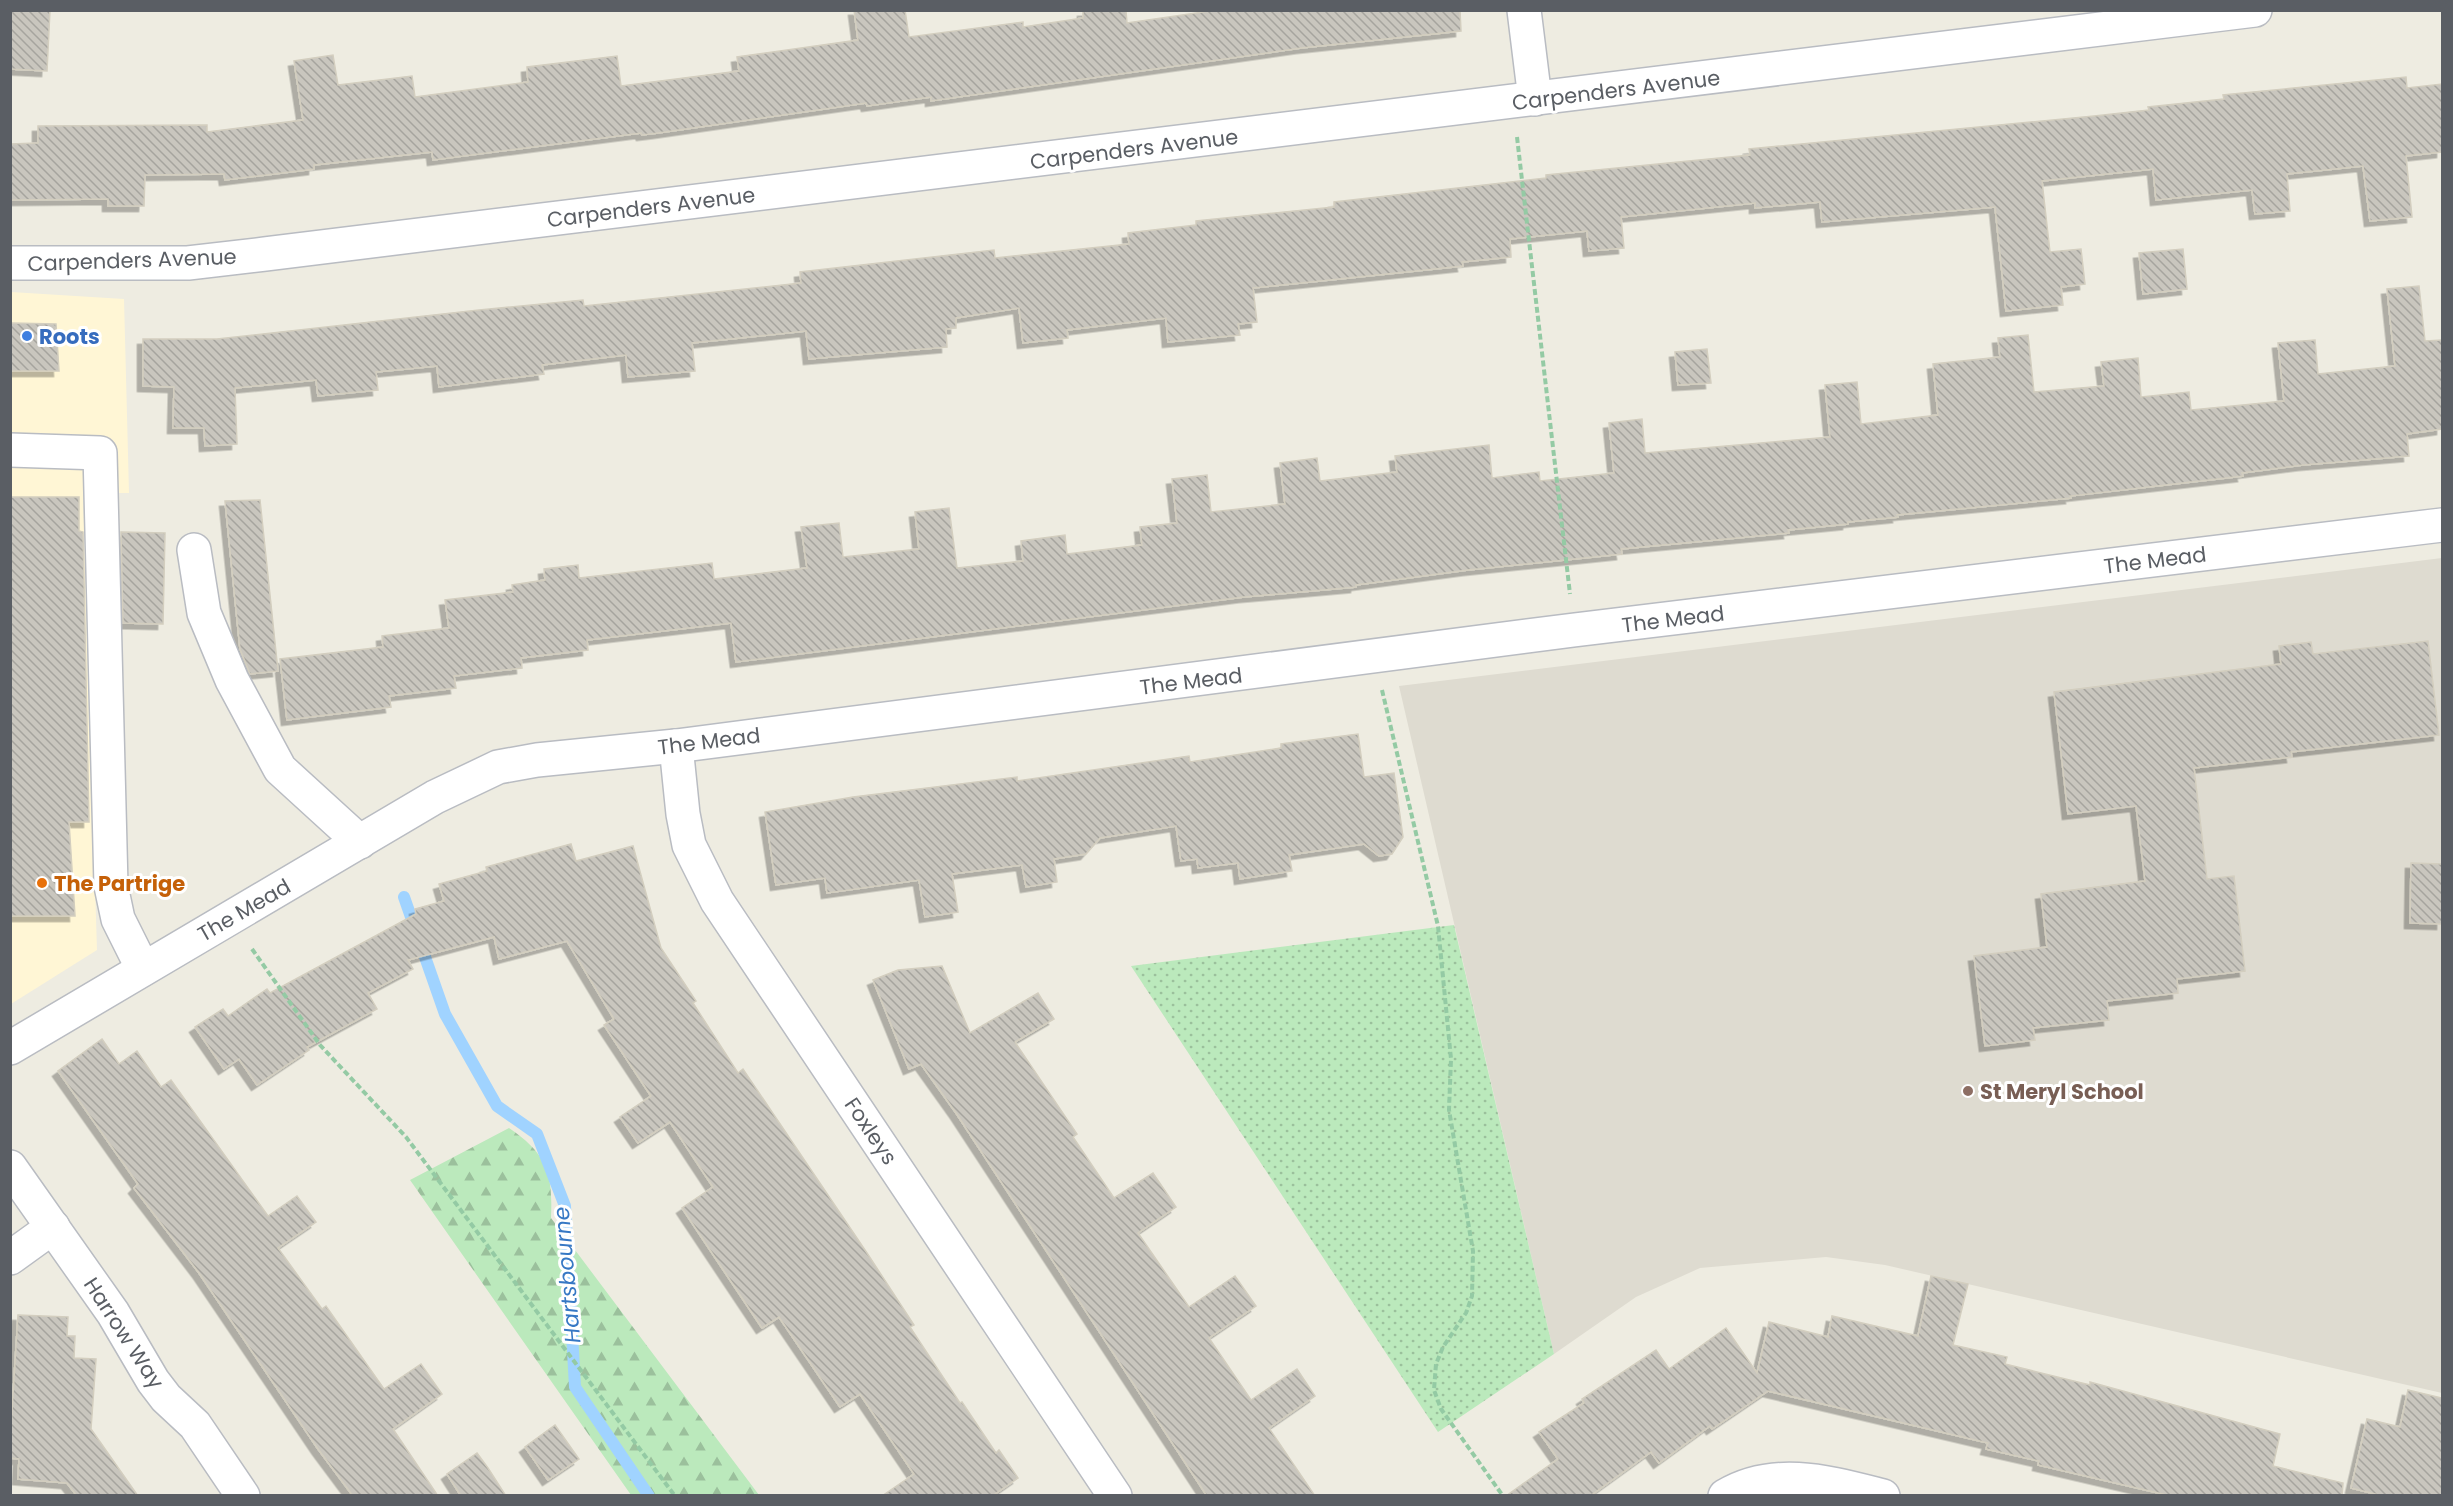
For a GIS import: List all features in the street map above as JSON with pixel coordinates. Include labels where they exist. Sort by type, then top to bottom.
[{"type":"street","points":[[1524,10],[1524,101]]},
{"type":"street","name":"Carpenders Avenue","points":[[10,263],[188,263],[2255,10]]},
{"type":"street","points":[[10,450],[100,453],[111,886],[118,919],[142,969]]},
{"type":"street","name":"The Mead","points":[[10,1048],[435,797],[498,767],[537,760],[676,746],[1375,658],[1574,630],[2442,525]]},
{"type":"street","points":[[194,550],[204,613],[232,680],[280,769],[360,843]]},
{"type":"street","name":"Foxleys","points":[[676,746],[683,814],[689,845],[717,901],[1115,1496]]},
{"type":"street","name":"Harrow Way","points":[[10,1167],[113,1313],[153,1381],[166,1398],[195,1425],[243,1496]]},
{"type":"street","points":[[10,1258],[53,1227]]},
{"type":"street","points":[[1725,1496],[1737,1488],[1790,1478],[1823,1481],[1883,1496]]},
{"type":"path","points":[[1524,101],[1574,630]]},
{"type":"path","points":[[1375,658],[1438,927],[1451,1059],[1449,1110],[1473,1251],[1472,1296],[1466,1313],[1443,1347],[1436,1364],[1434,1390],[1441,1409],[1503,1496]]},
{"type":"path","points":[[231,919],[320,1045],[422,1157],[675,1496]]},
{"type":"shaded area","points":[[11,292],[124,299],[129,493],[83,493],[97,950],[11,1004]]},
{"type":"shaded area","name":"St Meryl School","points":[[2442,558],[2442,1393],[1885,1265],[1826,1257],[1700,1268],[1636,1297],[1554,1354],[1399,686]]},
{"type":"green space","points":[[1454,925],[1554,1354],[1438,1432],[1131,966]]},
{"type":"green space","points":[[509,1128],[532,1147],[545,1166],[551,1189],[551,1218],[759,1495],[631,1495],[410,1180]]},
{"type":"building","points":[[10,10],[50,10],[47,71],[10,69]]},
{"type":"building","points":[[854,10],[905,10],[909,37],[1023,22],[1023,27],[1083,18],[1083,11],[1126,11],[1127,23],[1217,10],[1460,10],[1461,31],[1301,48],[931,101],[931,97],[867,106],[866,103],[658,133],[642,135],[641,133],[433,160],[432,152],[314,165],[314,169],[225,180],[224,174],[145,175],[144,206],[108,206],[108,199],[10,200],[10,144],[38,143],[38,126],[207,125],[207,132],[303,120],[294,61],[333,55],[338,85],[412,76],[415,97],[528,82],[527,67],[617,56],[621,86],[739,71],[737,57],[858,40]]},
{"type":"building","points":[[2406,77],[2407,88],[2442,84],[2442,152],[2406,156],[2412,217],[2370,221],[2363,166],[2287,174],[2290,211],[2255,214],[2252,190],[2156,200],[2153,169],[2042,181],[2050,252],[2081,249],[2085,284],[2061,287],[2063,305],[2006,311],[1995,207],[1822,222],[1820,202],[1755,208],[1755,203],[1621,217],[1624,248],[1589,251],[1587,231],[1510,239],[1511,257],[1462,262],[1463,266],[1253,288],[1257,322],[1238,324],[1240,335],[1168,342],[1166,318],[1067,330],[1068,338],[1023,343],[1019,308],[956,318],[956,328],[946,329],[947,347],[809,359],[806,331],[692,343],[695,371],[628,377],[626,355],[542,365],[544,374],[439,387],[437,366],[376,372],[378,390],[318,396],[316,380],[235,388],[237,444],[205,446],[204,428],[173,428],[174,387],[143,386],[143,339],[217,339],[583,300],[584,306],[801,283],[800,272],[994,250],[995,258],[1129,244],[1128,233],[1196,225],[1196,221],[1334,207],[1334,202],[1546,178],[1546,175],[1750,155],[1749,149],[2149,110],[2148,107],[2224,99],[2223,95]]},
{"type":"building","points":[[2183,249],[2187,289],[2143,294],[2139,253]]},
{"type":"building","points":[[2419,286],[2425,341],[2442,340],[2442,429],[2407,434],[2409,456],[2303,465],[2242,473],[2243,476],[2070,496],[2071,498],[1897,515],[1898,517],[1788,530],[1789,533],[1621,549],[1622,554],[1468,570],[1356,585],[1356,587],[1244,597],[736,662],[731,623],[587,640],[588,650],[521,658],[522,668],[454,676],[456,688],[389,696],[391,707],[287,720],[280,659],[383,647],[382,636],[449,628],[445,600],[513,592],[512,585],[545,580],[544,569],[578,565],[579,578],[712,563],[714,579],[807,568],[801,527],[839,523],[843,557],[919,549],[915,512],[949,508],[957,568],[1023,561],[1021,541],[1065,535],[1067,554],[1142,545],[1140,527],[1177,523],[1172,479],[1207,475],[1211,512],[1285,504],[1280,463],[1317,458],[1320,481],[1397,472],[1395,456],[1489,445],[1492,478],[1539,472],[1540,481],[1614,473],[1609,423],[1642,419],[1645,453],[1830,437],[1825,385],[1857,382],[1861,424],[1938,415],[1933,364],[2000,357],[1998,338],[2028,335],[2034,392],[2104,386],[2101,362],[2138,358],[2141,397],[2189,392],[2191,410],[2284,401],[2278,343],[2315,340],[2318,374],[2395,366],[2387,289]]},
{"type":"building","points":[[10,323],[56,324],[59,371],[10,371]]},
{"type":"building","points":[[1707,349],[1711,383],[1678,385],[1675,352]]},
{"type":"building","points":[[10,497],[79,497],[79,531],[83,532],[89,822],[69,822],[75,916],[10,916]]},
{"type":"building","points":[[260,500],[278,671],[250,674],[240,649],[225,501]]},
{"type":"building","points":[[121,532],[165,533],[163,624],[123,623]]},
{"type":"building","points":[[2428,641],[2439,735],[2291,752],[2292,757],[2194,768],[2207,879],[2234,876],[2245,971],[2177,979],[2178,993],[2107,1001],[2109,1020],[2033,1028],[2035,1040],[1985,1046],[1974,956],[2047,947],[2041,894],[2145,881],[2136,806],[2068,814],[2054,692],[2281,664],[2279,646],[2311,642],[2313,654]]},
{"type":"building","points":[[1358,734],[1364,777],[1394,773],[1403,837],[1392,854],[1379,856],[1364,844],[1289,855],[1292,871],[1240,879],[1238,863],[1198,868],[1197,859],[1181,861],[1176,826],[1100,838],[1086,854],[1054,859],[1057,882],[1026,887],[1022,865],[952,874],[958,912],[925,917],[919,880],[827,893],[825,878],[776,885],[765,812],[853,797],[1017,777],[1017,781],[1189,756],[1190,762],[1281,748],[1281,744]]},
{"type":"building","points":[[571,844],[576,861],[633,846],[661,948],[696,1001],[693,1003],[738,1073],[743,1069],[867,1253],[914,1325],[910,1327],[960,1403],[962,1402],[996,1453],[999,1450],[1018,1478],[992,1496],[882,1496],[914,1474],[860,1394],[840,1407],[779,1317],[762,1328],[682,1208],[713,1187],[670,1122],[638,1143],[620,1117],[651,1096],[604,1025],[614,1019],[567,941],[499,959],[494,937],[408,960],[413,969],[368,993],[377,1009],[307,1047],[309,1050],[257,1085],[239,1059],[224,1069],[195,1027],[223,1009],[228,1016],[267,989],[270,993],[416,914],[415,909],[444,901],[439,884],[487,871],[486,867]]},
{"type":"building","points":[[2411,863],[2442,864],[2442,924],[2410,923]]},
{"type":"building","points":[[942,966],[970,1033],[1038,993],[1054,1019],[1015,1042],[1077,1134],[1073,1137],[1114,1198],[1153,1173],[1176,1207],[1138,1233],[1189,1307],[1235,1276],[1256,1306],[1209,1338],[1251,1400],[1297,1369],[1315,1396],[1269,1428],[1315,1496],[1207,1496],[956,1113],[921,1064],[909,1069],[873,980],[898,970]]},
{"type":"building","points":[[102,1039],[119,1064],[137,1051],[161,1087],[171,1080],[268,1216],[297,1196],[316,1222],[278,1248],[322,1309],[326,1306],[384,1389],[421,1364],[442,1394],[393,1429],[438,1496],[353,1496],[318,1449],[199,1273],[134,1188],[138,1184],[58,1071]]},
{"type":"building","points":[[1931,1276],[1968,1284],[1953,1345],[2007,1357],[2005,1364],[2090,1385],[2090,1382],[2280,1434],[2273,1466],[2343,1483],[2342,1496],[2171,1496],[2038,1465],[2039,1461],[1986,1449],[1988,1443],[1768,1391],[1712,1429],[1710,1426],[1659,1463],[1651,1452],[1590,1496],[1506,1496],[1558,1459],[1539,1432],[1584,1403],[1582,1399],[1656,1350],[1669,1369],[1726,1328],[1757,1373],[1769,1322],[1828,1337],[1832,1316],[1918,1336]]},
{"type":"building","points":[[18,1315],[68,1317],[67,1336],[75,1336],[74,1358],[96,1359],[91,1429],[138,1496],[77,1496],[67,1483],[18,1479],[19,1459],[10,1458],[10,1443]]},
{"type":"building","points":[[2408,1390],[2442,1398],[2442,1496],[2383,1496],[2351,1488],[2367,1419],[2400,1427]]},
{"type":"building","points":[[555,1425],[579,1459],[548,1480],[525,1447]]},
{"type":"building","points":[[477,1453],[506,1496],[461,1496],[447,1474]]},
{"type":"waterway","name":"Hartsbourne","points":[[404,897],[445,1014],[497,1106],[537,1134],[565,1206],[575,1387],[649,1496]]},
{"type":"place","name":"Roots","points":[[27,336]]},
{"type":"place","name":"The Partrige","points":[[42,883]]},
{"type":"place","name":"St Meryl School","points":[[1968,1091]]}]
